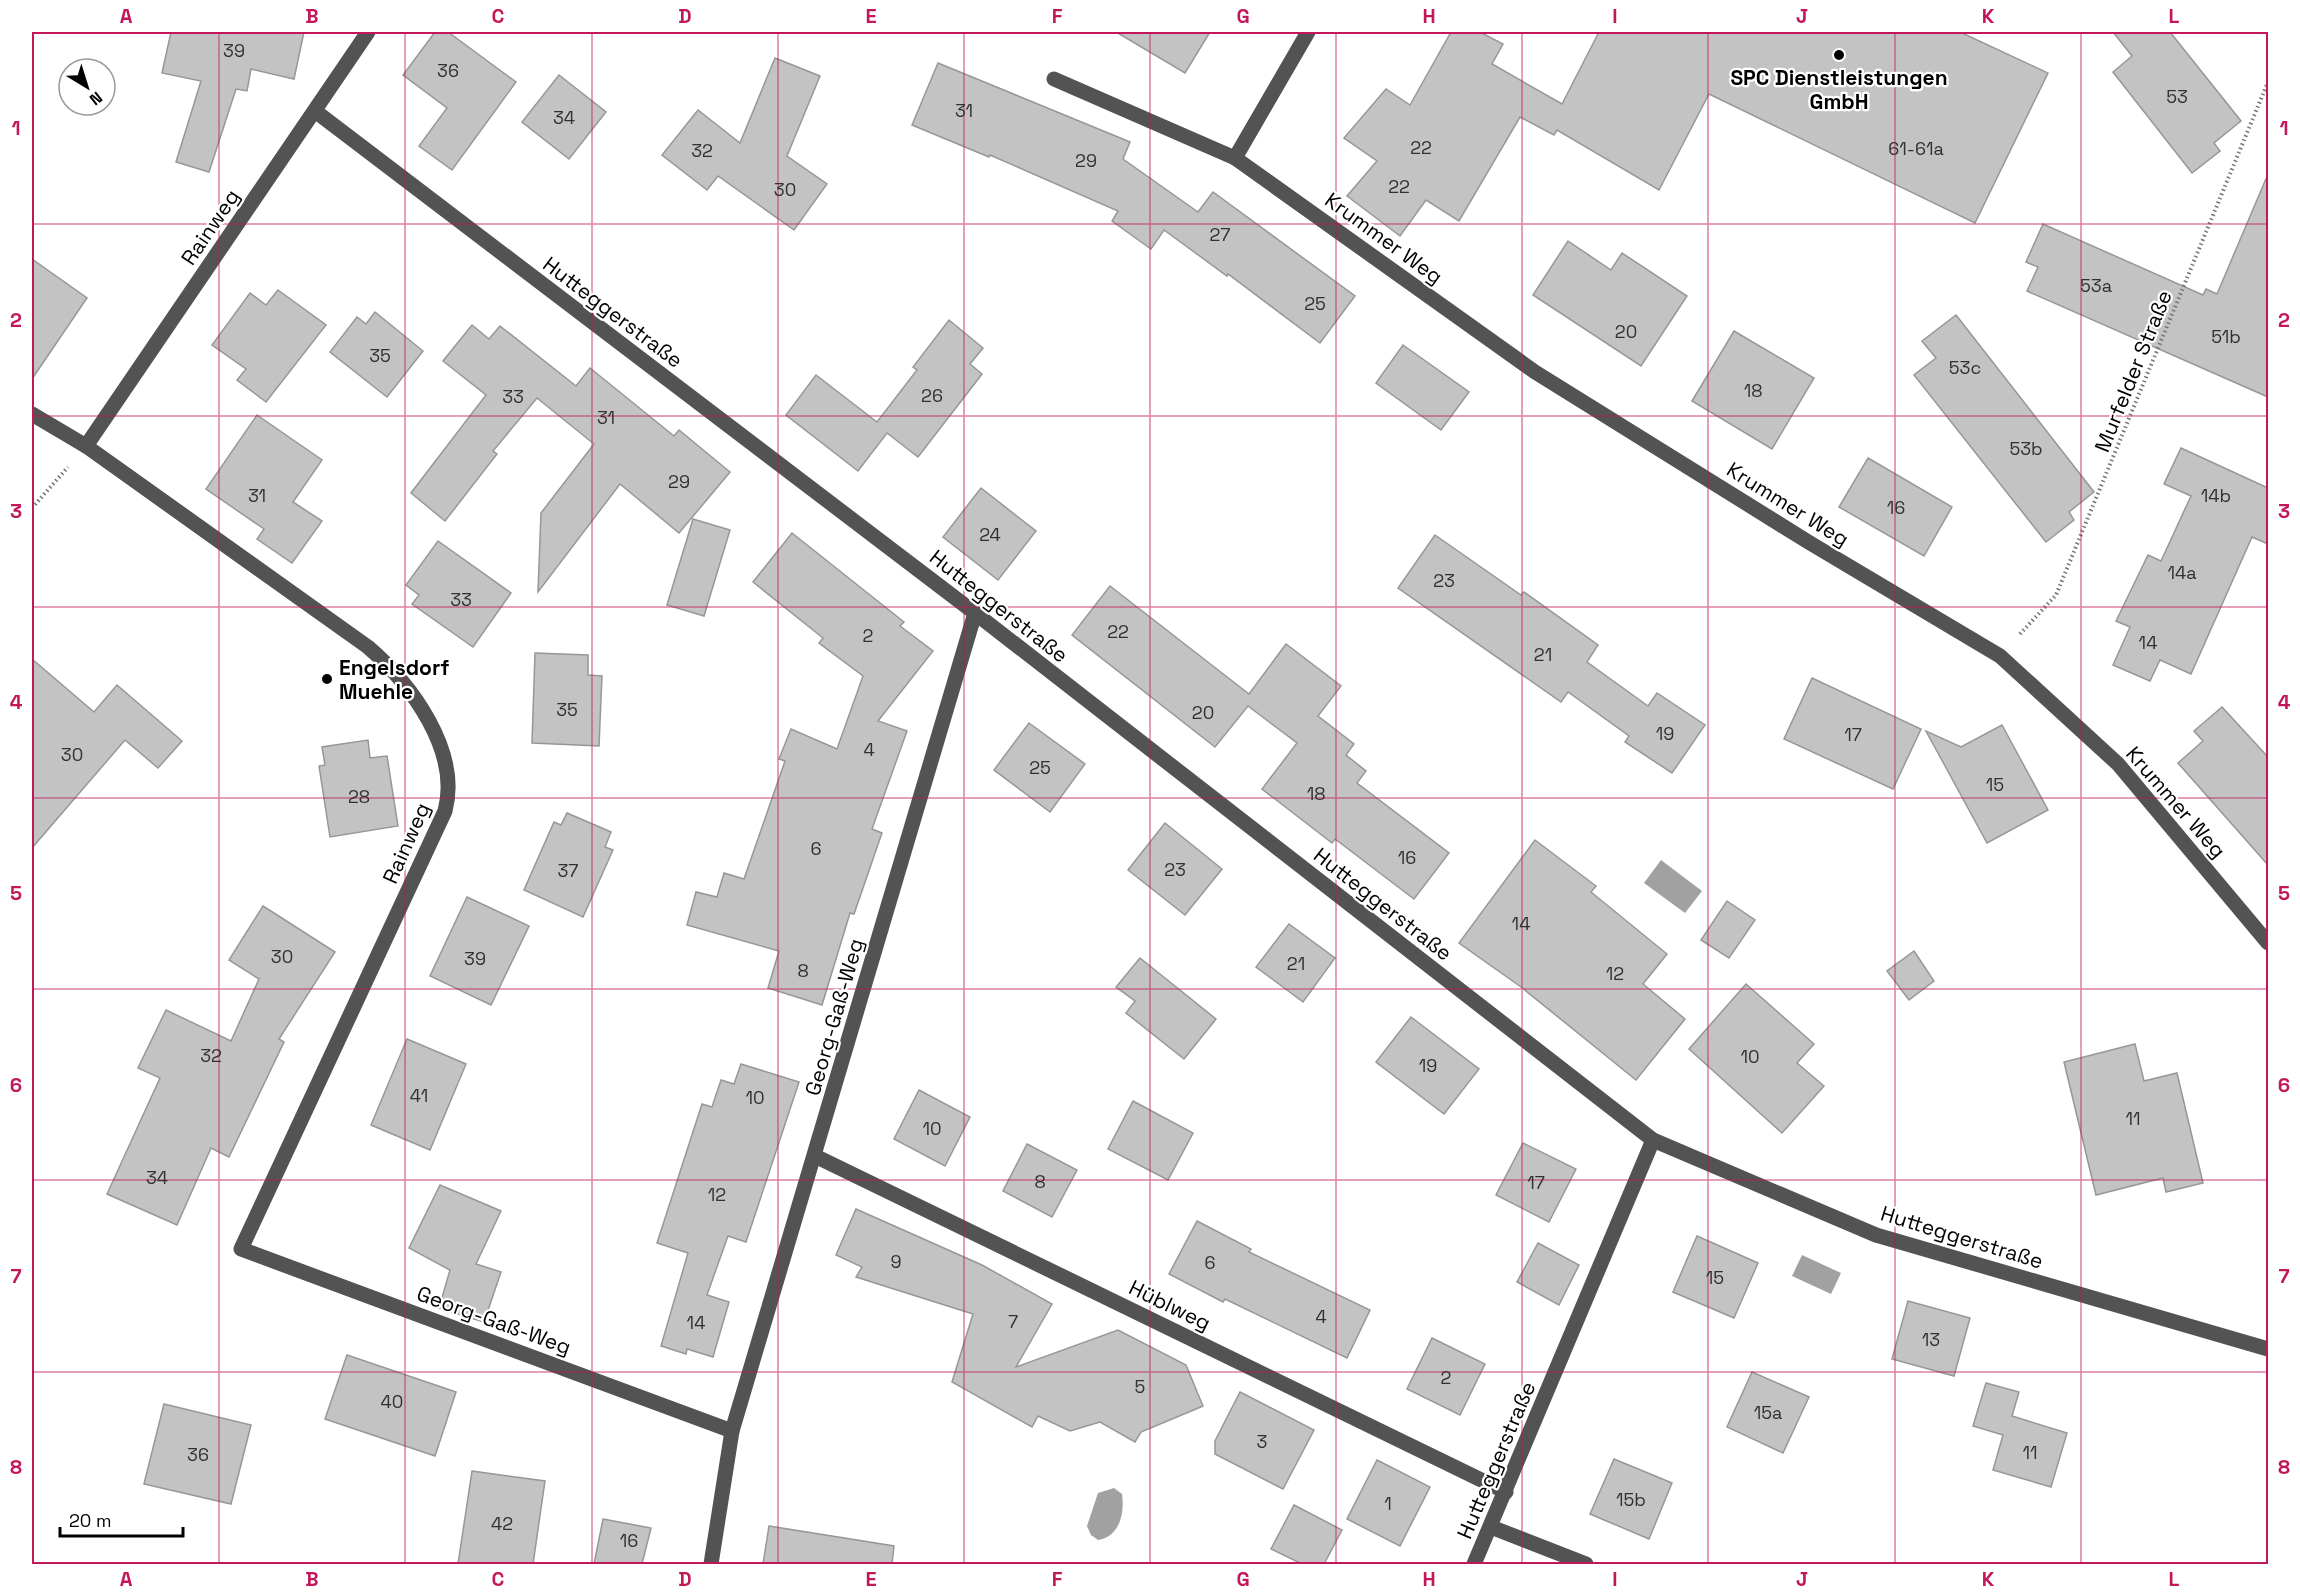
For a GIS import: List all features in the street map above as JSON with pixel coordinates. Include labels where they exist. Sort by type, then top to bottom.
[{"type":"street","name":"Rainweg","points":[[86,446],[368,32]]},
{"type":"street","points":[[1235,158],[1308,32]]},
{"type":"street","name":"Krummer Weg","points":[[1054,79],[1235,158],[1535,372],[1810,543],[2000,656],[2118,764],[2268,943]]},
{"type":"street","name":"Hutteggerstraße","points":[[315,111],[975,614],[1653,1140],[1876,1234],[2268,1349]]},
{"type":"street","name":"Rainweg","points":[[32,414],[86,446],[374,653],[393,671],[431,724],[444,755],[447,793],[445,811],[241,1249]]},
{"type":"street","name":"Georg-Gaß-Weg","points":[[711,1564],[732,1431],[975,614]]},
{"type":"street","name":"Hutteggerstraße","points":[[1474,1564],[1653,1140]]},
{"type":"street","name":"Hüblweg","points":[[815,1156],[1506,1492]]},
{"type":"street","name":"Georg-Gaß-Weg","points":[[241,1249],[732,1431]]},
{"type":"street","points":[[1491,1527],[1586,1564]]},
{"type":"path","name":"Murfelder Straße","points":[[2000,656],[2056,595],[2268,82]]},
{"type":"path","points":[[32,508],[86,446]]},
{"type":"shaded area","points":[[1661,860],[1702,891],[1685,913],[1644,883]]},
{"type":"shaded area","points":[[1802,1255],[1841,1273],[1831,1294],[1792,1276]]},
{"type":"shaded area","points":[[1114,1488],[1122,1494],[1121,1517],[1111,1534],[1098,1540],[1091,1535],[1087,1526],[1098,1493]]},
{"type":"building","points":[[171,32],[304,32],[294,79],[251,69],[247,91],[236,89],[209,172],[176,162],[201,81],[162,73]]},
{"type":"building","points":[[435,32],[448,32],[516,82],[452,170],[419,146],[447,108],[403,75]]},
{"type":"building","points":[[1116,32],[1210,32],[1185,73]]},
{"type":"building","points":[[1451,32],[1480,32],[1503,44],[1492,64],[1562,104],[1599,32],[1960,32],[2048,73],[1975,223],[1709,94],[1659,190],[1557,130],[1554,135],[1520,117],[1459,221],[1426,200],[1400,236],[1347,196],[1377,161],[1344,138],[1386,89],[1410,105]]},
{"type":"building","points":[[2113,32],[2170,32],[2241,121],[2214,143],[2220,151],[2192,173],[2113,72],[2132,56]]},
{"type":"building","points":[[775,58],[820,76],[787,156],[827,184],[794,230],[718,176],[707,190],[662,155],[698,110],[740,143]]},
{"type":"building","points":[[938,63],[1130,142],[1123,159],[1198,212],[1213,192],[1355,296],[1320,343],[1228,274],[1227,276],[1164,230],[1151,249],[1112,221],[1118,211],[990,155],[989,157],[912,125]]},
{"type":"building","points":[[559,75],[606,112],[569,159],[522,122]]},
{"type":"building","points":[[2268,174],[2268,397],[2027,291],[2038,267],[2026,262],[2043,224],[2203,295],[2206,289],[2217,294]]},
{"type":"building","points":[[1568,241],[1611,270],[1622,253],[1687,296],[1641,366],[1533,295]]},
{"type":"building","points":[[32,259],[87,298],[32,379]]},
{"type":"building","points":[[278,290],[326,325],[266,402],[237,380],[246,369],[212,345],[250,293],[266,305]]},
{"type":"building","points":[[375,312],[423,351],[387,397],[330,352],[357,317],[366,324]]},
{"type":"building","points":[[1956,315],[2094,492],[2069,512],[2074,520],[2046,542],[1914,375],[1936,358],[1922,341]]},
{"type":"building","points":[[949,320],[983,348],[970,364],[982,374],[918,457],[887,433],[858,471],[786,415],[816,375],[877,422],[917,370],[913,367]]},
{"type":"building","points":[[472,325],[489,339],[500,326],[576,386],[590,368],[674,436],[679,430],[730,472],[679,533],[620,484],[538,592],[541,513],[594,444],[537,398],[493,451],[497,454],[445,521],[411,493],[486,395],[443,361]]},
{"type":"building","points":[[1734,331],[1814,378],[1772,449],[1692,401]]},
{"type":"building","points":[[1403,345],[1469,392],[1441,430],[1376,383]]},
{"type":"building","points":[[257,415],[322,460],[293,502],[322,521],[292,563],[257,539],[264,529],[206,489]]},
{"type":"building","points":[[2181,448],[2268,488],[2268,544],[2252,537],[2191,674],[2160,660],[2150,681],[2113,665],[2130,627],[2116,621],[2148,555],[2161,561],[2191,496],[2164,484]]},
{"type":"building","points":[[1868,458],[1952,507],[1924,556],[1839,507]]},
{"type":"building","points":[[981,488],[1036,531],[998,580],[943,537]]},
{"type":"building","points":[[693,519],[730,530],[704,616],[667,605]]},
{"type":"building","points":[[792,533],[904,622],[900,626],[933,651],[878,721],[907,731],[872,829],[882,833],[854,914],[850,913],[822,1005],[768,988],[779,951],[687,925],[696,892],[717,897],[724,873],[744,879],[785,761],[779,759],[791,729],[837,749],[863,676],[819,643],[823,638],[753,582]]},
{"type":"building","points":[[1435,535],[1521,595],[1524,592],[1598,645],[1587,662],[1648,706],[1657,693],[1705,725],[1672,773],[1625,742],[1629,736],[1568,692],[1561,702],[1398,588]]},
{"type":"building","points":[[438,541],[511,593],[473,647],[412,604],[419,595],[406,585]]},
{"type":"building","points":[[1110,586],[1249,694],[1286,644],[1341,686],[1318,716],[1354,744],[1346,755],[1366,771],[1357,783],[1449,853],[1414,899],[1335,839],[1332,843],[1262,789],[1297,743],[1248,706],[1215,747],[1072,635]]},
{"type":"building","points":[[535,653],[588,655],[588,675],[602,676],[599,746],[532,743]]},
{"type":"building","points":[[32,659],[94,712],[117,685],[182,741],[158,768],[125,740],[32,848]]},
{"type":"building","points":[[1812,678],[1921,729],[1893,789],[1784,739]]},
{"type":"building","points":[[2222,707],[2268,757],[2268,865],[2178,763],[2203,741],[2194,731]]},
{"type":"building","points":[[1029,723],[1085,764],[1050,812],[994,770]]},
{"type":"building","points":[[2002,725],[2048,810],[1987,843],[1926,731],[1961,747]]},
{"type":"building","points":[[368,740],[370,758],[387,756],[398,826],[330,837],[319,766],[325,765],[322,747]]},
{"type":"building","points":[[567,813],[611,832],[605,847],[613,850],[583,917],[524,890],[554,822],[561,825]]},
{"type":"building","points":[[1165,823],[1222,869],[1185,915],[1128,870]]},
{"type":"building","points":[[1535,840],[1596,886],[1591,892],[1667,954],[1643,984],[1685,1019],[1636,1080],[1521,987],[1459,943]]},
{"type":"building","points":[[467,897],[529,926],[491,1005],[430,976]]},
{"type":"building","points":[[1727,901],[1755,920],[1729,958],[1701,940]]},
{"type":"building","points":[[263,906],[335,952],[279,1039],[284,1042],[229,1157],[211,1148],[177,1225],[107,1194],[160,1078],[138,1068],[166,1010],[231,1041],[259,979],[229,960]]},
{"type":"building","points":[[1289,924],[1335,958],[1303,1002],[1256,967]]},
{"type":"building","points":[[1914,951],[1934,981],[1909,1000],[1887,971]]},
{"type":"building","points":[[1140,958],[1216,1019],[1184,1059],[1126,1013],[1135,1001],[1116,987]]},
{"type":"building","points":[[1746,984],[1814,1044],[1797,1063],[1824,1086],[1782,1133],[1689,1049]]},
{"type":"building","points":[[1411,1017],[1479,1069],[1444,1114],[1376,1062]]},
{"type":"building","points":[[407,1039],[466,1064],[430,1150],[371,1125]]},
{"type":"building","points":[[2135,1044],[2144,1081],[2177,1073],[2203,1183],[2166,1192],[2163,1178],[2096,1195],[2064,1062]]},
{"type":"building","points":[[741,1064],[799,1082],[746,1242],[728,1236],[707,1295],[729,1302],[713,1357],[687,1349],[686,1354],[661,1346],[688,1253],[657,1243],[702,1104],[712,1107],[721,1080],[734,1084]]},
{"type":"building","points":[[919,1090],[970,1117],[945,1166],[894,1139]]},
{"type":"building","points":[[1133,1101],[1193,1133],[1168,1180],[1108,1149]]},
{"type":"building","points":[[1523,1143],[1576,1169],[1549,1222],[1496,1195]]},
{"type":"building","points":[[1027,1144],[1077,1170],[1052,1217],[1003,1191]]},
{"type":"building","points":[[440,1185],[501,1211],[476,1264],[501,1272],[484,1322],[439,1308],[450,1270],[409,1248]]},
{"type":"building","points":[[856,1209],[982,1265],[1052,1304],[1016,1367],[1118,1330],[1186,1365],[1203,1406],[1141,1432],[1135,1442],[1100,1422],[1070,1431],[1038,1416],[1032,1427],[952,1382],[973,1314],[856,1277],[862,1267],[836,1255]]},
{"type":"building","points":[[1197,1221],[1251,1249],[1249,1252],[1370,1310],[1347,1358],[1225,1299],[1223,1302],[1169,1274]]},
{"type":"building","points":[[1697,1236],[1758,1263],[1734,1318],[1673,1292]]},
{"type":"building","points":[[1538,1243],[1579,1265],[1559,1305],[1517,1282]]},
{"type":"building","points":[[1908,1301],[1970,1318],[1954,1376],[1892,1359]]},
{"type":"building","points":[[1432,1338],[1485,1364],[1460,1415],[1407,1389]]},
{"type":"building","points":[[347,1355],[456,1392],[435,1456],[325,1419]]},
{"type":"building","points":[[1752,1372],[1809,1397],[1783,1453],[1727,1427]]},
{"type":"building","points":[[1986,1383],[2019,1392],[2012,1416],[2067,1433],[2051,1487],[1993,1470],[2003,1435],[1973,1426]]},
{"type":"building","points":[[1240,1392],[1314,1430],[1283,1489],[1215,1454],[1215,1441]]},
{"type":"building","points":[[164,1404],[251,1425],[231,1504],[144,1484]]},
{"type":"building","points":[[1614,1459],[1672,1483],[1649,1539],[1590,1514]]},
{"type":"building","points":[[1377,1460],[1430,1487],[1400,1546],[1347,1519]]},
{"type":"building","points":[[472,1471],[545,1481],[533,1564],[458,1564]]},
{"type":"building","points":[[1294,1505],[1342,1530],[1324,1564],[1302,1564],[1271,1549]]},
{"type":"building","points":[[603,1519],[651,1528],[642,1564],[594,1564]]},
{"type":"building","points":[[769,1526],[894,1546],[892,1564],[763,1564]]},
{"type":"place","name":"SPC Dienstleistungen GmbH","points":[[1839,55]]},
{"type":"place","name":"Engelsdorf Muehle","points":[[327,679]]}]
